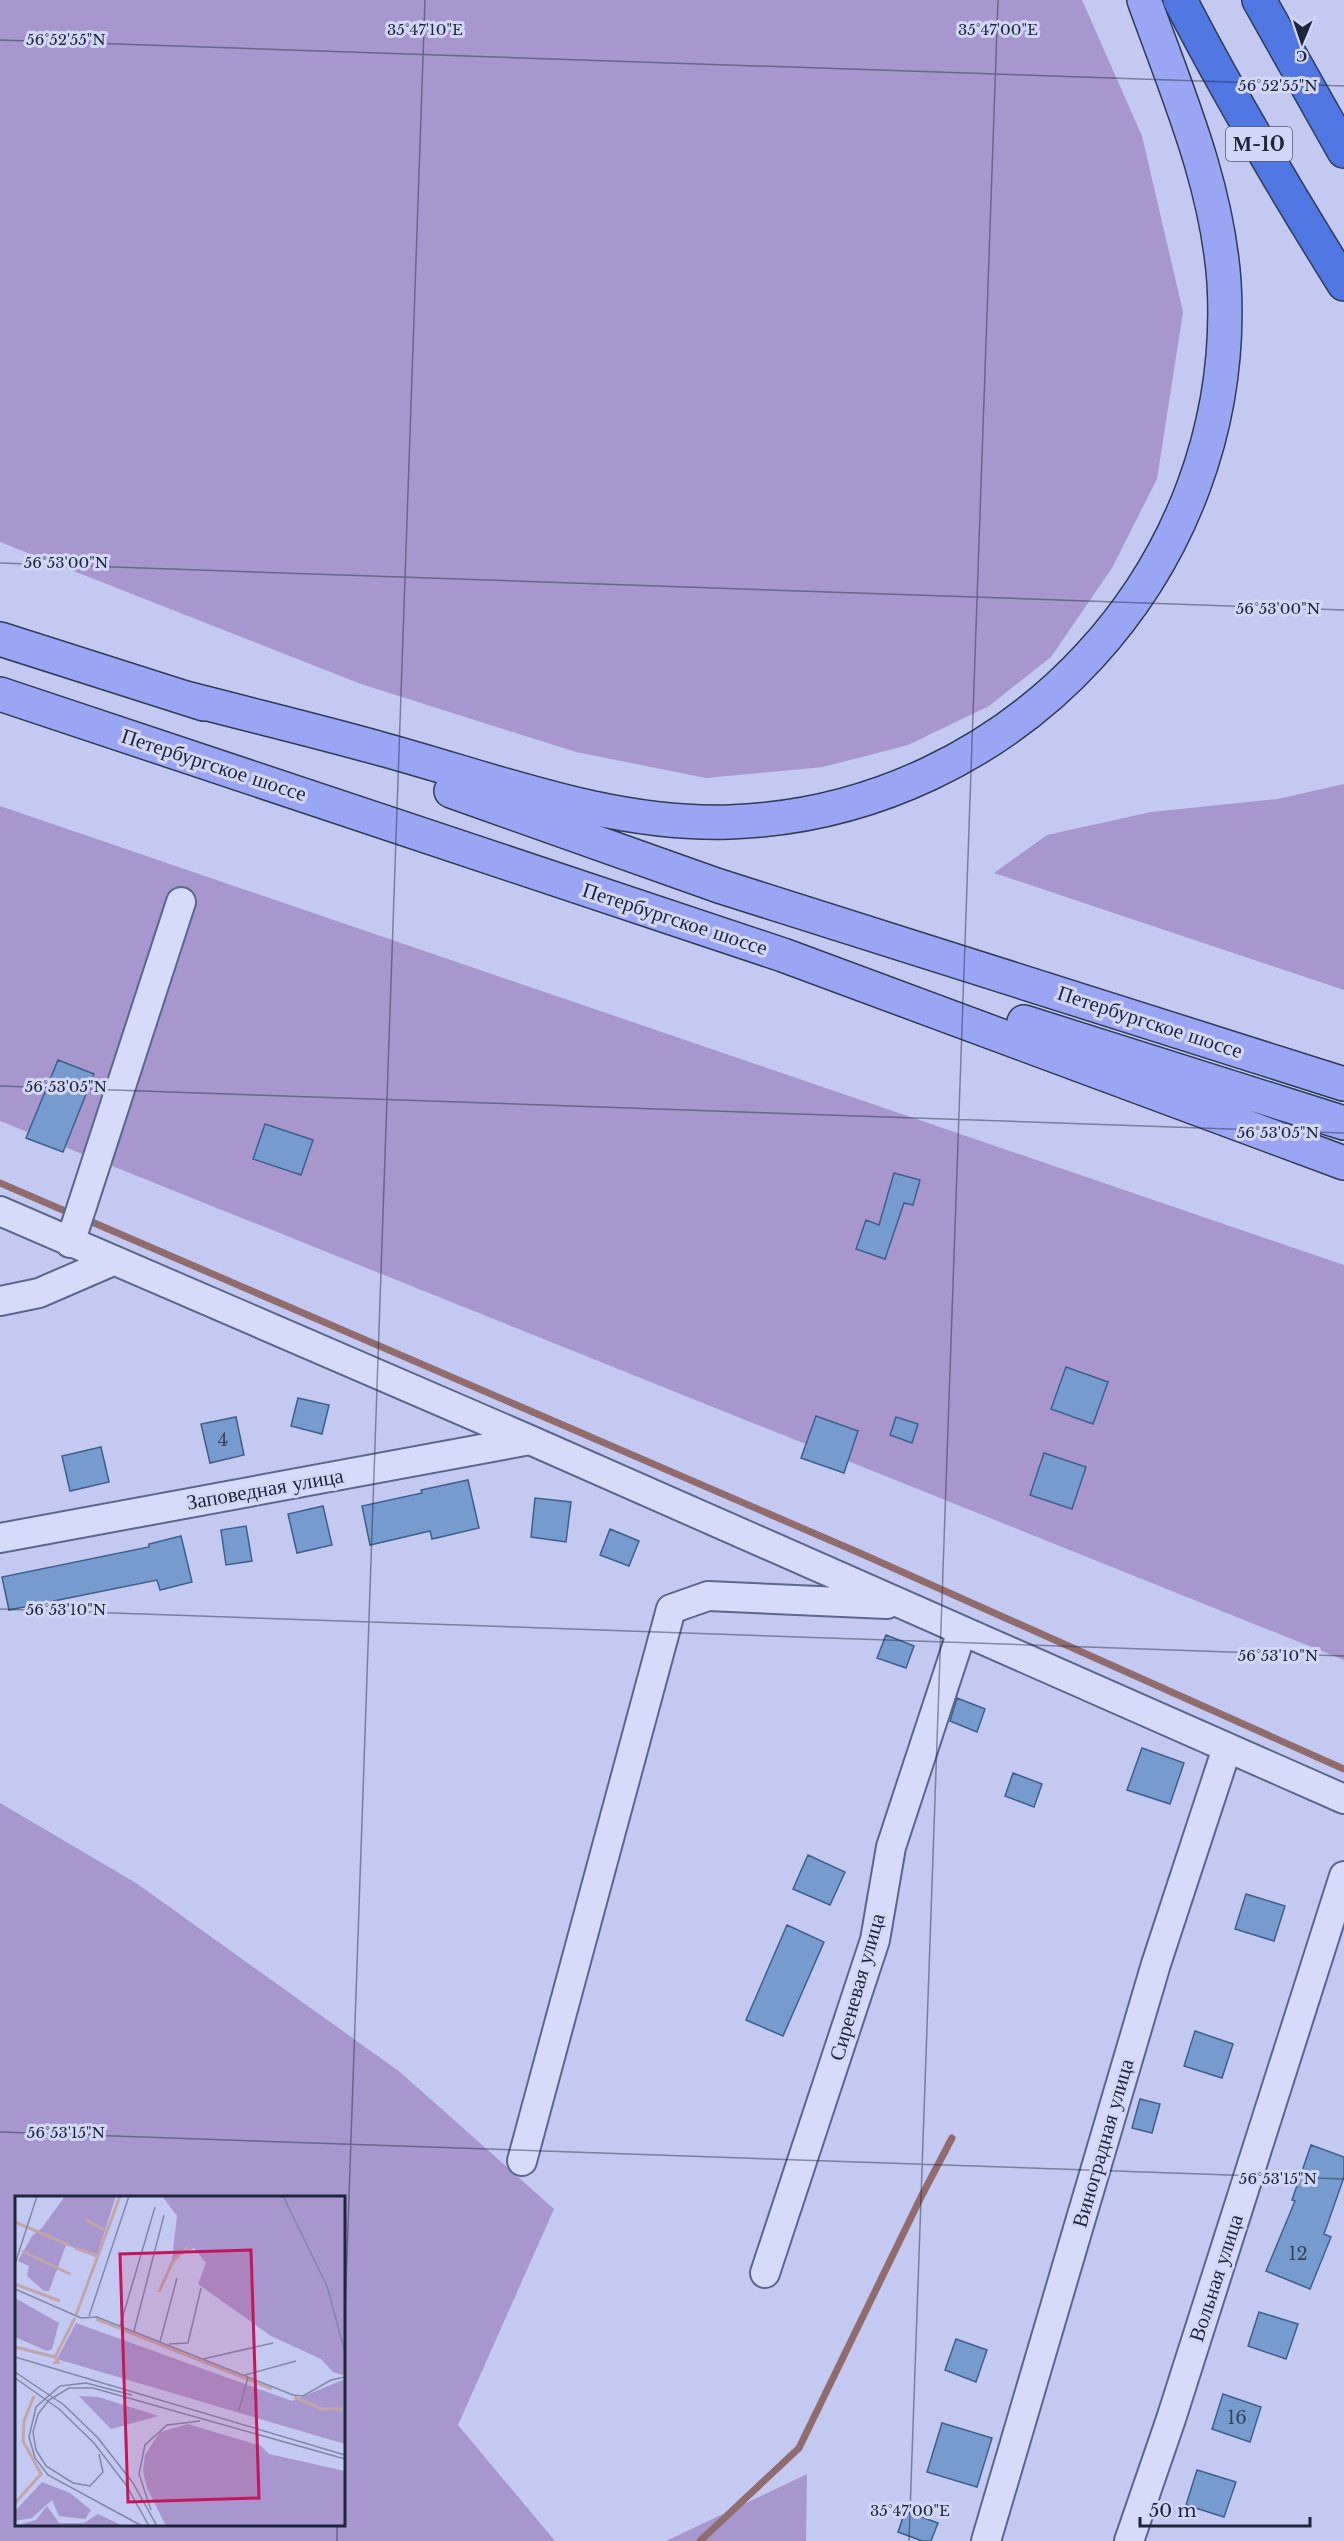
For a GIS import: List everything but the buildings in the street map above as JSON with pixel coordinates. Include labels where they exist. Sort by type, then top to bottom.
[{"type":"highway","name":"М-10","points":[[1180,0],[1279,180],[1344,284]]},
{"type":"highway","points":[[1259,0],[1344,150]]},
{"type":"main road","points":[[182,697],[384,749],[542,797],[622,813],[690,821],[767,819],[806,814],[872,797],[917,780],[952,763],[1018,722],[1048,698],[1083,664],[1127,612],[1149,580],[1184,511],[1204,456],[1217,399],[1224,322],[1220,245],[1213,207],[1195,141],[1144,0]]},
{"type":"main road","name":"Петербургское шоссе","points":[[0,639],[182,697],[719,886],[1344,1084]]},
{"type":"main road","name":"Петербургское шоссе","points":[[0,694],[783,955],[1344,1163]]},
{"type":"main road","points":[[783,955],[904,983],[1344,1123]]},
{"type":"street","points":[[76,1225],[181,902]]},
{"type":"street","points":[[0,1211],[76,1225],[113,1262],[530,1440],[1344,1799]]},
{"type":"street","points":[[0,1301],[39,1293],[113,1262]]},
{"type":"street","name":"Заповедная улица","points":[[0,1538],[530,1440]]},
{"type":"street","points":[[522,2161],[671,1609],[708,1596],[904,1605]]},
{"type":"street","name":"Сиреневая улица","points":[[765,2273],[875,1940],[891,1847],[962,1631]]},
{"type":"street","name":"Виноградная улица","points":[[986,2541],[1156,1964],[1227,1748]]},
{"type":"street","name":"Вольная улица","points":[[1129,2541],[1171,2419],[1344,1876]]},
{"type":"shaded area","points":[[0,0],[1082,0],[1142,136],[1183,312],[1157,479],[1112,568],[1051,657],[989,706],[908,745],[823,767],[706,778],[576,752],[361,684],[0,542]]},
{"type":"shaded area","points":[[1344,784],[1344,990],[994,873],[1047,835],[1151,812],[1278,799]]},
{"type":"shaded area","points":[[0,806],[1344,1265],[1344,1660],[0,1121]]},
{"type":"shaded area","points":[[0,1803],[136,1883],[400,2072],[554,2209],[458,2425],[555,2541],[0,2541]]},
{"type":"shaded area","points":[[807,2474],[806,2541],[666,2541]]},
{"type":"waterway","points":[[0,1183],[72,1214]]},
{"type":"waterway","points":[[85,1219],[862,1554],[1344,1769]]},
{"type":"waterway","points":[[700,2541],[799,2448],[952,2138]]}]
